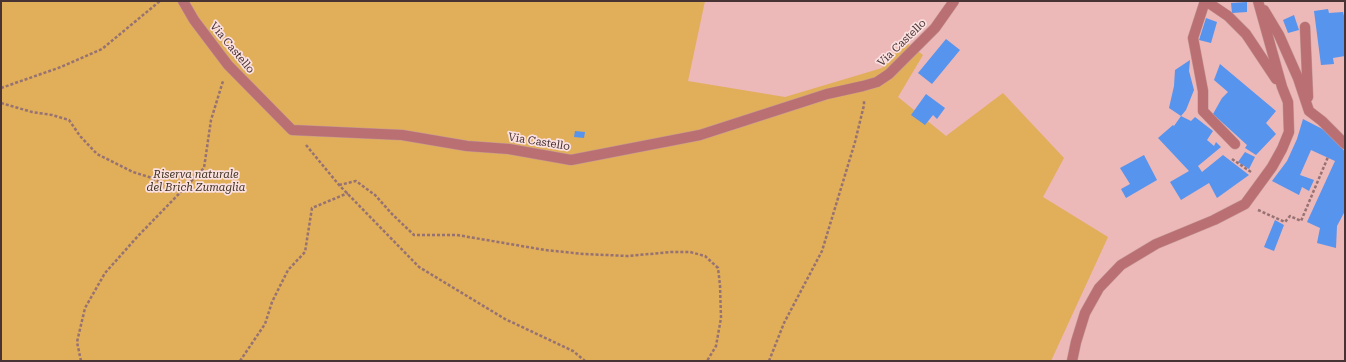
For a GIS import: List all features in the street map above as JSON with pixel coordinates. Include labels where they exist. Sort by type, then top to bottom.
[{"type":"street","name":"Via Castello","points":[[183,1],[194,20],[228,65],[292,130],[402,135],[467,146],[509,149],[571,160],[700,135],[827,94],[877,82],[889,74],[935,28],[954,1]]},
{"type":"street","points":[[1235,144],[1203,111],[1203,91],[1193,38],[1205,1],[1228,16],[1246,34],[1282,87]]},
{"type":"street","points":[[1072,361],[1085,313],[1099,288],[1121,265],[1156,244],[1214,220],[1245,204],[1268,173],[1282,149],[1289,132],[1288,102],[1282,87],[1258,1]]},
{"type":"street","points":[[1258,1],[1280,35],[1298,78],[1309,111],[1322,121],[1345,144]]},
{"type":"street","points":[[1306,27],[1309,111]]},
{"type":"path","points":[[1,88],[61,67],[102,49],[160,1]]},
{"type":"path","points":[[81,361],[77,342],[85,308],[106,273],[138,236],[204,168],[211,120],[228,65]]},
{"type":"path","points":[[769,361],[784,323],[822,251],[861,119],[864,105],[863,86]]},
{"type":"path","points":[[1,103],[32,112],[52,115],[69,120],[80,136],[97,154],[134,172],[149,176],[180,192]]},
{"type":"path","points":[[292,130],[339,184],[419,267],[504,319],[573,351],[585,361]]},
{"type":"path","points":[[1235,144],[1230,157],[1249,172],[1268,173]]},
{"type":"path","points":[[1245,204],[1285,222],[1290,216],[1301,221],[1328,157]]},
{"type":"path","points":[[339,184],[356,181],[375,195],[414,235],[457,235],[545,250],[584,254],[628,256],[690,252],[706,256],[718,268],[721,318],[716,346],[707,361]]},
{"type":"path","points":[[240,361],[265,324],[272,302],[288,270],[305,252],[312,208],[348,193]]},
{"type":"green space","name":"Riserva naturale del Brich Zumaglia","points":[[1,1],[705,1],[688,81],[785,97],[882,68],[903,40],[923,55],[898,97],[946,136],[1003,93],[1064,158],[1043,197],[1108,237],[1051,361],[1,361]]},
{"type":"building","points":[[1247,2],[1247,12],[1232,13],[1231,3]]},
{"type":"building","points":[[1328,9],[1329,13],[1343,12],[1345,20],[1345,56],[1333,58],[1334,64],[1321,65],[1314,11]]},
{"type":"building","points":[[1294,15],[1299,30],[1288,33],[1283,20]]},
{"type":"building","points":[[1206,18],[1217,22],[1211,43],[1199,40]]},
{"type":"building","points":[[946,39],[960,50],[932,84],[918,73]]},
{"type":"building","points":[[1190,60],[1189,71],[1194,90],[1186,110],[1181,116],[1169,108],[1174,86],[1175,70]]},
{"type":"building","points":[[1220,64],[1276,111],[1266,123],[1276,134],[1256,155],[1245,148],[1247,145],[1213,114],[1222,98],[1228,92],[1214,80]]},
{"type":"building","points":[[926,94],[945,108],[937,119],[933,115],[925,125],[911,115]]},
{"type":"building","points":[[1181,116],[1191,121],[1195,117],[1213,131],[1207,140],[1214,146],[1216,142],[1221,147],[1198,166],[1202,172],[1223,155],[1249,175],[1217,198],[1209,183],[1181,200],[1170,182],[1189,171],[1158,138],[1173,125],[1174,126]]},
{"type":"building","points":[[1303,119],[1332,134],[1345,152],[1345,211],[1337,226],[1336,248],[1317,243],[1320,228],[1307,222],[1335,161],[1311,150],[1300,175],[1314,180],[1309,191],[1302,187],[1299,195],[1272,181],[1287,161],[1297,139]]},
{"type":"building","points":[[575,131],[585,132],[584,138],[574,137]]},
{"type":"building","points":[[1245,152],[1255,157],[1249,169],[1238,162]]},
{"type":"building","points":[[1144,155],[1157,180],[1126,198],[1121,189],[1130,184],[1120,168]]},
{"type":"building","points":[[1275,220],[1284,225],[1274,251],[1264,247]]}]
